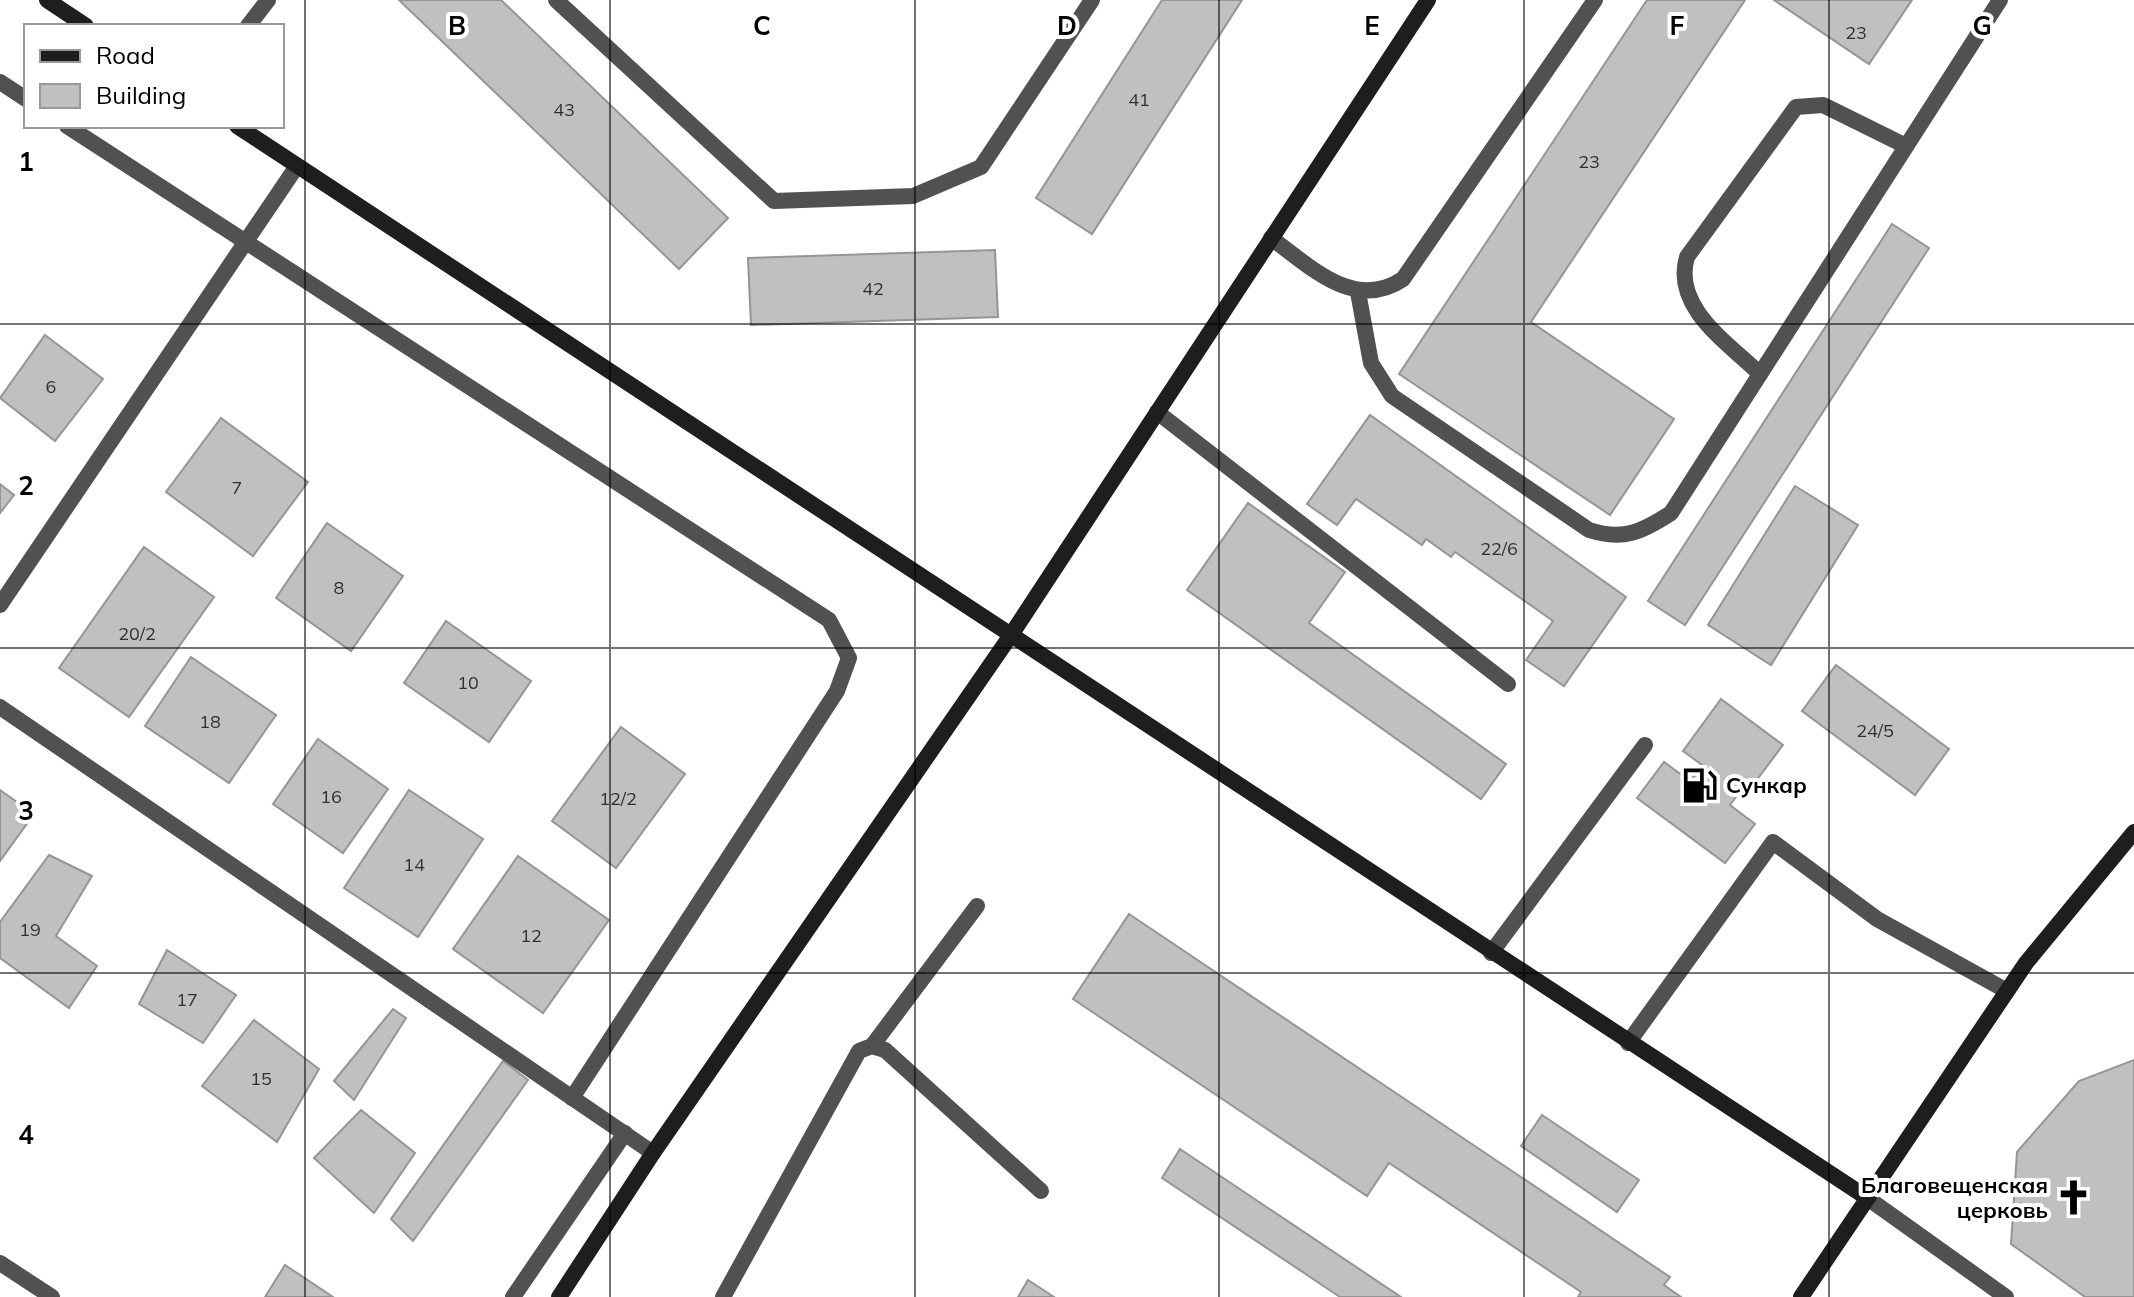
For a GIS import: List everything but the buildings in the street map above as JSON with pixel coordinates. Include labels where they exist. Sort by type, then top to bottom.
[{"type":"street","points":[[47,0],[83,24]]},
{"type":"street","points":[[250,24],[268,0]]},
{"type":"street","points":[[556,0],[774,201],[913,196],[981,167],[1092,0]]},
{"type":"street","points":[[559,1297],[653,1153],[1011,635],[1428,0]]},
{"type":"street","points":[[1271,238],[1334,283],[1358,292],[1383,291],[1403,279],[1595,0]]},
{"type":"street","points":[[1358,292],[1371,363],[1392,396],[1589,530],[1608,536],[1632,536],[1671,513],[2000,0]]},
{"type":"street","points":[[0,82],[24,98]]},
{"type":"street","points":[[1760,374],[1688,300],[1683,271],[1687,257],[1796,107],[1823,105],[1906,146]]},
{"type":"street","points":[[70,128],[829,620],[849,658],[837,691],[572,1098]]},
{"type":"street","points":[[240,128],[1866,1197],[1999,1295]]},
{"type":"street","points":[[0,605],[297,166]]},
{"type":"street","points":[[1157,412],[1508,684]]},
{"type":"street","points":[[0,707],[653,1153]]},
{"type":"street","points":[[1491,953],[1645,745]]},
{"type":"street","points":[[1801,1297],[2007,991],[2134,832]]},
{"type":"street","points":[[1628,1043],[1773,842],[1877,919],[2007,991]]},
{"type":"street","points":[[723,1297],[859,1051],[872,1046],[977,906]]},
{"type":"street","points":[[872,1046],[885,1050],[1041,1191]]},
{"type":"street","points":[[513,1297],[625,1133]]},
{"type":"street","points":[[0,1263],[52,1297]]},
{"type":"place","name":"Сункар","points":[[1700,785]]},
{"type":"place","name":"Благовещенская церковь","points":[[2074,1198]]}]
